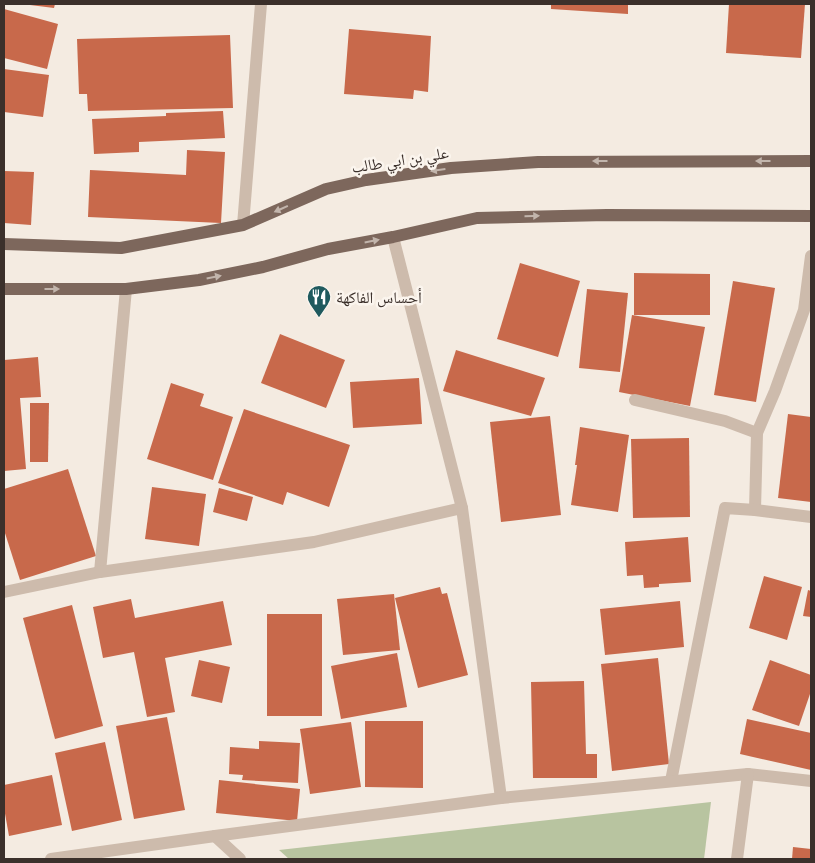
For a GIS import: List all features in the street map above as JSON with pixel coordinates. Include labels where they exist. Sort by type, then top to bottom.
[{"type":"main road","name":"علي بن ابي طالب","points":[[4,244],[120,248],[243,225],[326,189],[366,180],[451,168],[538,162],[811,161]]},
{"type":"main road","points":[[4,289],[126,289],[199,280],[264,267],[328,249],[478,218],[607,215],[811,216]]},
{"type":"street","points":[[243,225],[261,4]]},
{"type":"street","points":[[393,237],[462,508],[501,798]]},
{"type":"street","points":[[755,510],[757,433],[775,391],[804,310],[811,256]]},
{"type":"street","points":[[100,572],[126,289]]},
{"type":"street","points":[[635,400],[725,421],[757,433]]},
{"type":"street","points":[[4,592],[100,572],[314,542],[462,508]]},
{"type":"street","points":[[671,781],[725,508],[811,517]]},
{"type":"street","points":[[737,859],[748,774]]},
{"type":"street","points":[[51,859],[501,798],[748,774],[811,780]]},
{"type":"street","points":[[215,836],[240,859]]},
{"type":"green space","points":[[711,802],[704,859],[289,859],[279,850]]},
{"type":"building","points":[[30,4],[55,4],[54,8]]},
{"type":"building","points":[[551,4],[628,4],[628,14],[551,9]]},
{"type":"building","points":[[729,4],[805,4],[801,58],[726,53]]},
{"type":"building","points":[[4,9],[58,24],[47,69],[4,58]]},
{"type":"building","points":[[349,29],[431,36],[428,92],[414,90],[413,99],[344,94]]},
{"type":"building","points":[[230,35],[233,108],[88,111],[87,94],[79,94],[77,39]]},
{"type":"building","points":[[4,69],[49,75],[43,117],[4,112]]},
{"type":"building","points":[[223,111],[225,138],[139,142],[139,152],[94,154],[92,119],[166,116],[166,113]]},
{"type":"building","points":[[187,150],[225,152],[221,223],[88,217],[90,170],[186,175]]},
{"type":"building","points":[[4,171],[34,172],[31,225],[4,223]]},
{"type":"building","points":[[520,263],[580,281],[558,357],[497,339]]},
{"type":"building","points":[[634,273],[710,274],[710,315],[634,315]]},
{"type":"building","points":[[733,281],[775,288],[756,402],[714,395]]},
{"type":"building","points":[[587,289],[628,293],[620,372],[579,368]]},
{"type":"building","points":[[632,315],[705,327],[690,406],[619,392]]},
{"type":"building","points":[[280,334],[345,360],[326,408],[261,383]]},
{"type":"building","points":[[456,350],[545,378],[531,416],[443,391]]},
{"type":"building","points":[[38,357],[41,397],[20,398],[26,469],[4,471],[4,360]]},
{"type":"building","points":[[419,378],[422,424],[353,428],[350,382]]},
{"type":"building","points":[[171,383],[204,394],[200,406],[233,417],[213,480],[147,459]]},
{"type":"building","points":[[30,403],[49,403],[48,462],[30,462]]},
{"type":"building","points":[[244,409],[350,445],[329,507],[287,492],[283,505],[218,483]]},
{"type":"building","points":[[788,414],[811,417],[811,502],[778,498]]},
{"type":"building","points":[[550,416],[561,515],[501,522],[490,422]]},
{"type":"building","points":[[580,427],[629,435],[618,512],[571,505]]},
{"type":"building","points":[[689,438],[690,517],[633,518],[631,439]]},
{"type":"building","points":[[68,469],[96,556],[20,580],[4,530],[4,489]]},
{"type":"building","points":[[152,487],[206,494],[199,546],[145,539]]},
{"type":"building","points":[[219,488],[253,497],[247,521],[213,512]]},
{"type":"building","points":[[688,537],[691,582],[659,584],[659,587],[644,588],[643,575],[627,576],[625,542]]},
{"type":"building","points":[[764,576],[802,587],[787,640],[749,628]]},
{"type":"building","points":[[440,587],[442,594],[447,593],[468,675],[418,688],[395,598]]},
{"type":"building","points":[[808,590],[811,591],[811,617],[803,616]]},
{"type":"building","points":[[394,594],[400,650],[343,655],[337,599]]},
{"type":"building","points":[[131,599],[135,618],[223,601],[232,645],[165,658],[175,712],[147,717],[134,652],[103,658],[93,607]]},
{"type":"building","points":[[680,601],[684,647],[605,655],[600,609]]},
{"type":"building","points":[[72,605],[103,726],[55,739],[23,618]]},
{"type":"building","points":[[267,614],[322,614],[322,716],[267,716]]},
{"type":"building","points":[[397,653],[407,707],[341,719],[331,666]]},
{"type":"building","points":[[658,658],[669,764],[612,771],[601,664]]},
{"type":"building","points":[[199,660],[230,667],[222,703],[191,696]]},
{"type":"building","points":[[770,660],[811,675],[811,691],[799,726],[752,710]]},
{"type":"building","points":[[584,681],[586,754],[597,754],[597,778],[533,778],[531,682]]},
{"type":"building","points":[[167,717],[185,810],[134,819],[116,726]]},
{"type":"building","points":[[747,719],[811,733],[811,770],[740,754]]},
{"type":"building","points":[[365,721],[423,721],[423,788],[365,787]]},
{"type":"building","points":[[351,722],[361,787],[310,794],[300,729]]},
{"type":"building","points":[[259,741],[300,743],[298,783],[242,780],[243,775],[229,774],[230,747],[259,749]]},
{"type":"building","points":[[105,742],[122,820],[72,831],[55,753]]},
{"type":"building","points":[[52,775],[62,825],[9,836],[4,808],[4,785]]},
{"type":"building","points":[[219,780],[300,789],[297,821],[216,813]]},
{"type":"building","points":[[793,847],[811,849],[811,859],[792,859]]},
{"type":"place","name":"أحساس الفاكهة","points":[[319,318]]}]
